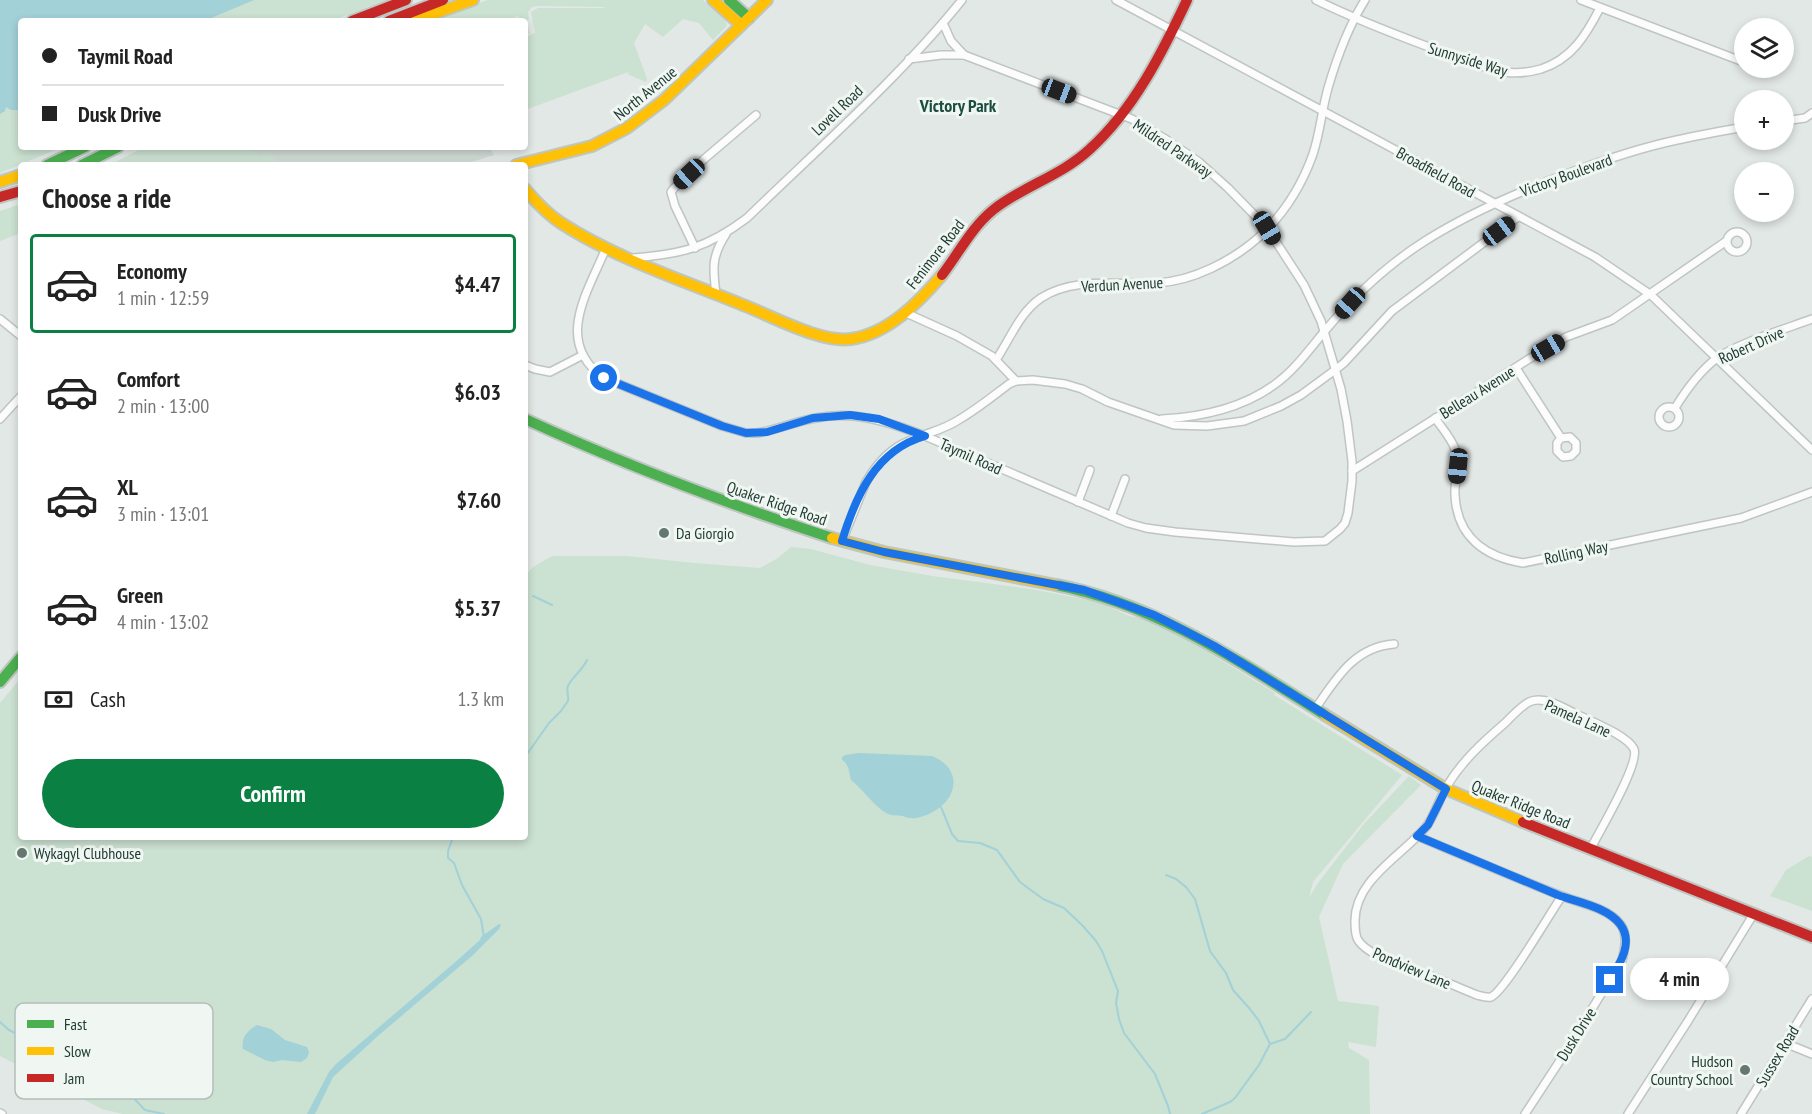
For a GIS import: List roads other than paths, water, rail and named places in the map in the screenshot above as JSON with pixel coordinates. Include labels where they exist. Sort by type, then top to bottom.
[{"type":"main road","points":[[360,18],[406,0]]},
{"type":"main road","points":[[396,18],[443,0]]},
{"type":"main road","points":[[422,18],[473,0]]},
{"type":"main road","points":[[713,0],[745,22]]},
{"type":"main road","points":[[729,0],[745,22]]},
{"type":"main road","name":"North Avenue","points":[[528,162],[592,146],[627,129],[659,105],[768,0]]},
{"type":"main road","name":"Fenimore Road","points":[[627,258],[807,330],[839,340],[868,334],[883,327],[904,312],[933,285],[969,234],[988,213],[1006,199],[1051,176],[1085,154],[1121,116],[1173,31],[1187,0]]},
{"type":"main road","points":[[53,162],[79,150]]},
{"type":"main road","points":[[88,162],[112,150]]},
{"type":"main road","points":[[0,182],[18,176]]},
{"type":"main road","points":[[0,197],[18,192]]},
{"type":"main road","name":"Lovell Road","points":[[528,192],[559,222],[627,258]]},
{"type":"main road","name":"Quaker Ridge Road","points":[[528,420],[575,442],[710,495],[842,541],[884,552],[1060,584],[1108,597],[1177,626],[1214,646],[1446,789],[1812,937]]},
{"type":"main road","points":[[0,682],[18,661]]},
{"type":"street","name":"Lovell Road","points":[[627,258],[668,255],[695,248],[727,233],[755,210],[868,101],[962,0]]},
{"type":"street","name":"Broadfield Road","points":[[1116,0],[1595,257],[1651,295],[1812,450]]},
{"type":"street","name":"Sunnyside Way","points":[[1316,0],[1400,36],[1477,64],[1512,73],[1541,69],[1565,57],[1582,39],[1600,8]]},
{"type":"street","name":"Verdun Avenue","points":[[996,360],[1030,307],[1057,290],[1078,285],[1159,283],[1181,278],[1227,260],[1267,228],[1290,200],[1313,154],[1336,63],[1355,17],[1365,0]]},
{"type":"street","points":[[1581,0],[1734,58]]},
{"type":"street","points":[[943,23],[951,41],[964,55]]},
{"type":"street","name":"Mildred Parkway","points":[[909,59],[964,55],[1132,119],[1199,162],[1267,228],[1304,285],[1317,311],[1335,370],[1347,421],[1352,461],[1348,513],[1340,529]]},
{"type":"street","points":[[1794,120],[1804,118],[1812,113]]},
{"type":"street","points":[[695,248],[675,206],[671,192],[703,160],[756,115]]},
{"type":"street","name":"Victory Boulevard","points":[[1156,419],[1206,415],[1233,406],[1274,385],[1290,372],[1375,278],[1422,242],[1453,223],[1534,186],[1615,156],[1734,129]]},
{"type":"street","name":"Victory Boulevard","points":[[1016,381],[1048,381],[1065,384],[1174,425],[1207,426],[1244,421],[1301,395],[1335,370],[1392,311],[1518,217]]},
{"type":"street","name":"Lovell Road","points":[[716,294],[713,272],[715,255],[727,233]]},
{"type":"street","name":"Belleau Avenue","points":[[1352,471],[1566,337],[1612,321],[1725,242]]},
{"type":"street","name":"Taymil Road","points":[[606,248],[577,320],[577,336],[591,367],[604,378],[722,426],[746,433],[767,432],[813,418],[850,415],[879,419],[925,436],[1128,523],[1155,529],[1294,542],[1325,540],[1340,529]]},
{"type":"street","points":[[842,541],[872,473],[894,450],[911,440],[960,420],[1016,381],[996,360],[957,336],[904,312]]},
{"type":"street","points":[[0,319],[18,334]]},
{"type":"street","name":"Robert Drive","points":[[1675,408],[1692,383],[1718,358],[1744,345],[1812,319]]},
{"type":"street","points":[[528,366],[550,372],[584,355]]},
{"type":"street","points":[[1516,368],[1561,438]]},
{"type":"street","points":[[0,419],[18,399]]},
{"type":"street","name":"Rolling Way","points":[[1435,418],[1455,449],[1458,466],[1455,494],[1463,526],[1486,552],[1504,560],[1523,563],[1741,518],[1812,492]]},
{"type":"street","points":[[1078,502],[1090,470]]},
{"type":"street","points":[[1111,516],[1125,478]]},
{"type":"street","points":[[1315,709],[1341,671],[1357,656],[1376,647],[1394,644]]},
{"type":"street","name":"Pamela Lane","points":[[1446,789],[1459,768],[1476,749],[1522,707],[1531,701],[1539,700],[1563,708],[1628,741],[1634,751],[1634,760],[1629,774],[1591,848]]},
{"type":"street","name":"Pondview Lane","points":[[1446,789],[1428,825],[1375,876],[1356,904],[1355,930],[1358,940],[1366,948],[1380,957],[1477,995],[1490,997],[1508,979],[1562,896]]},
{"type":"street","name":"Dusk Drive","points":[[1417,836],[1600,910],[1614,917],[1624,932],[1625,949],[1622,960],[1525,1114]]},
{"type":"street","points":[[1628,1114],[1753,915]]},
{"type":"street","name":"Sussex Road","points":[[1742,1114],[1812,999]]},
{"type":"street","points":[[1785,1043],[1812,1054]]},
{"type":"water","points":[[0,0],[254,0],[211,18],[18,18],[18,110],[6,107],[5,111],[0,114]]},
{"type":"water","points":[[859,753],[932,756],[949,769],[953,777],[951,793],[939,808],[929,814],[909,818],[888,814],[851,780],[842,757]]},
{"type":"water","points":[[499,924],[501,925],[499,929],[473,955],[333,1077],[315,1114],[307,1114],[329,1072],[336,1064],[460,958],[481,937]]},
{"type":"water","points":[[257,1025],[271,1029],[285,1040],[307,1047],[309,1052],[307,1058],[301,1062],[282,1060],[273,1062],[243,1049],[246,1035]]},
{"type":"waterway","points":[[533,596],[552,605]]},
{"type":"waterway","points":[[528,753],[568,701],[568,686],[587,660]]},
{"type":"waterway","points":[[941,807],[952,834],[958,841],[980,843],[997,850],[1020,882],[1043,899],[1064,908],[1096,941],[1118,991],[1116,1003],[1124,1033],[1155,1074],[1170,1114]]},
{"type":"waterway","points":[[452,840],[448,858],[454,863],[462,885],[481,919],[484,937]]},
{"type":"waterway","points":[[1166,875],[1186,887],[1195,899],[1210,951],[1226,973],[1233,990],[1259,1021],[1270,1044],[1259,1065],[1235,1098],[1202,1114]]},
{"type":"waterway","points":[[1270,1044],[1285,1039],[1311,1012]]},
{"type":"waterway","points":[[0,1022],[15,1033]]},
{"type":"waterway","points":[[134,1099],[145,1110],[164,1114]]},
{"type":"place","name":"Da Giorgio","points":[[664,533]]},
{"type":"place","name":"Wykagyl Clubhouse","points":[[22,853]]},
{"type":"place","name":"Hudson Country School","points":[[1745,1070]]},
{"type":"district","name":"Victory Park","points":[[958,105]]}]
